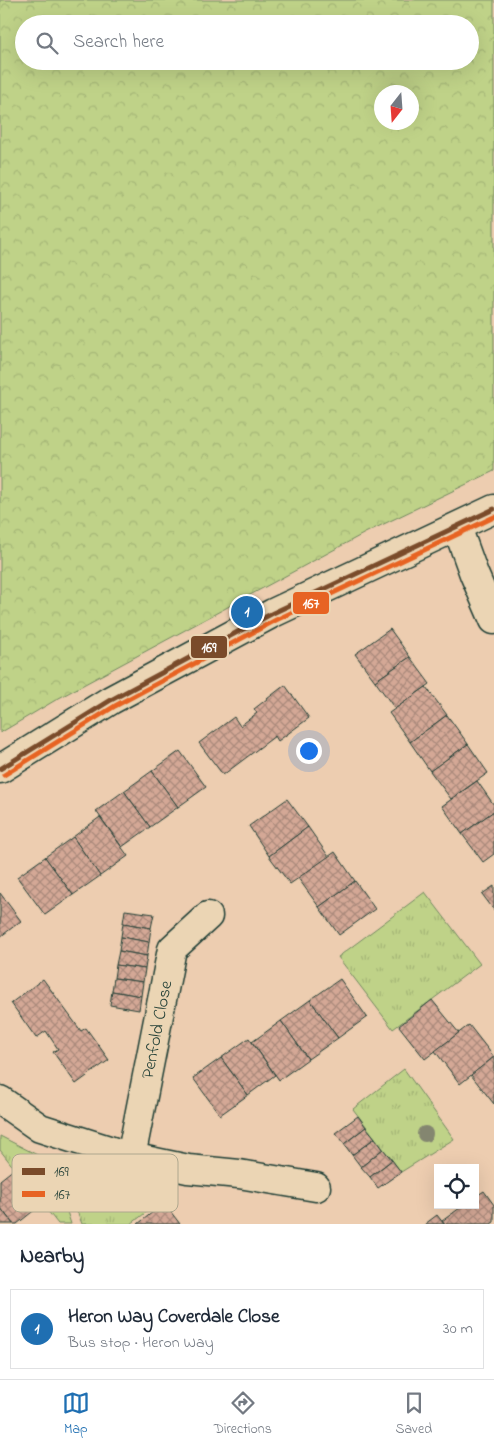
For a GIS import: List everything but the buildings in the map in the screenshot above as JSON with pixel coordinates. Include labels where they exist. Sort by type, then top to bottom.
[{"type":"street","points":[[0,769],[110,700],[233,634],[334,583],[494,509]]},
{"type":"street","points":[[457,527],[494,620]]},
{"type":"street","name":"Penfold Close","points":[[132,1154],[172,949],[208,916]]},
{"type":"street","points":[[0,1100],[40,1128],[122,1154]]},
{"type":"street","points":[[178,1167],[239,1174],[316,1187]]},
{"type":"green space","points":[[0,0],[494,0],[494,471],[365,533],[59,698],[0,733]]},
{"type":"green space","points":[[425,892],[480,964],[393,1029],[338,957]]},
{"type":"green space","points":[[404,1069],[454,1139],[401,1172],[353,1109]]},
{"type":"green space","points":[[0,1136],[35,1154],[12,1154],[12,1165],[0,1150]]},
{"type":"green space","points":[[49,1212],[67,1212],[71,1224],[58,1224]]},
{"type":"green space","points":[[78,1212],[146,1212],[131,1224],[82,1224]]},
{"type":"transit line","name":"169","points":[[0,769],[111,700],[273,613],[494,509]]},
{"type":"transit line","name":"167","points":[[4,775],[115,706],[276,620],[494,517]]},
{"type":"place","name":"Heron Way Coverdale Close","points":[[247,612]]}]
